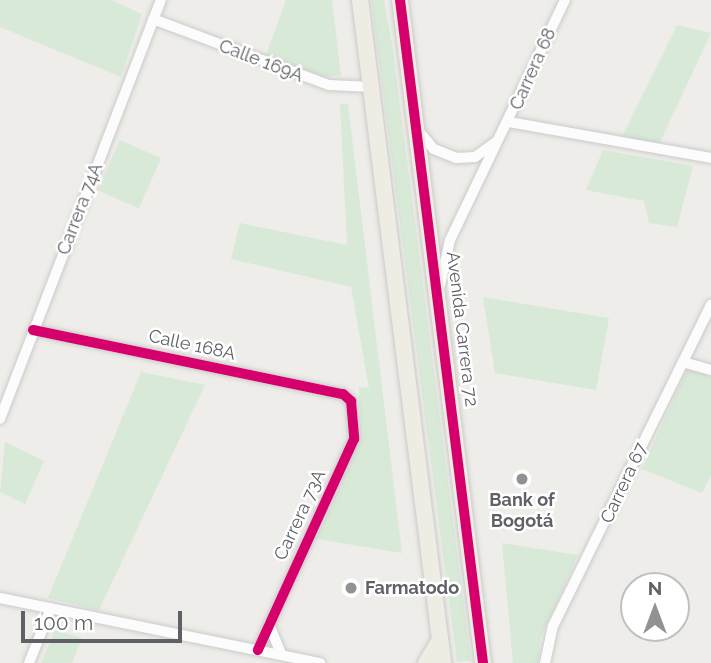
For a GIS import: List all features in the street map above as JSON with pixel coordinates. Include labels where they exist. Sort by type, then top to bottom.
[{"type":"highway","points":[[360,0],[443,663]]},
{"type":"highway","name":"Avenida Carrera 72","points":[[400,0],[440,285],[483,663]]},
{"type":"highway","points":[[426,663],[441,637]]},
{"type":"street","name":"Carrera 74A","points":[[0,419],[160,0]]},
{"type":"street","name":"Carrera 68","points":[[440,285],[450,240],[509,122],[565,0]]},
{"type":"street","name":"Calle 169A","points":[[153,19],[328,85],[372,87]]},
{"type":"street","points":[[509,122],[711,158]]},
{"type":"street","points":[[417,130],[439,153],[466,159],[501,138]]},
{"type":"street","name":"Carrera 67","points":[[545,663],[553,626],[711,306]]},
{"type":"street","name":"Calle 168A","points":[[33,330],[343,394]]},
{"type":"street","points":[[683,362],[711,370]]},
{"type":"street","name":"Carrera 73A","points":[[258,650],[354,439],[356,421],[343,394]]},
{"type":"street","points":[[0,598],[320,663]]},
{"type":"street","points":[[29,663],[51,608]]},
{"type":"street","points":[[269,624],[281,654]]},
{"type":"green space","points":[[0,0],[111,0],[142,14],[121,77],[0,27]]},
{"type":"green space","points":[[286,0],[332,0],[341,75],[326,77],[266,55]]},
{"type":"green space","points":[[371,0],[384,0],[393,51],[471,661],[457,662]]},
{"type":"green space","points":[[677,25],[711,33],[659,144],[622,137]]},
{"type":"green space","points":[[340,104],[348,104],[402,553],[316,539],[360,440],[359,387],[369,388],[351,287],[231,259],[240,223],[347,245]]},
{"type":"green space","points":[[120,140],[161,158],[139,209],[98,190]]},
{"type":"green space","points":[[603,150],[693,166],[677,227],[649,223],[644,201],[586,190]]},
{"type":"green space","points":[[483,297],[609,318],[596,390],[495,373]]},
{"type":"green space","points":[[687,369],[711,377],[711,475],[702,493],[642,469]]},
{"type":"green space","points":[[141,372],[205,385],[99,610],[48,598]]},
{"type":"green space","points":[[5,442],[44,461],[25,504],[0,492]]},
{"type":"green space","points":[[502,543],[578,555],[541,637],[538,663],[513,663]]},
{"type":"green space","points":[[55,630],[82,638],[72,663],[41,663]]},
{"type":"cycle path","points":[[400,0],[483,663]]},
{"type":"cycle path","points":[[33,330],[343,394],[351,401],[354,439],[258,650]]},
{"type":"place","name":"Bank of Bogotá","points":[[522,479]]},
{"type":"place","name":"Farmatodo","points":[[351,588]]}]
